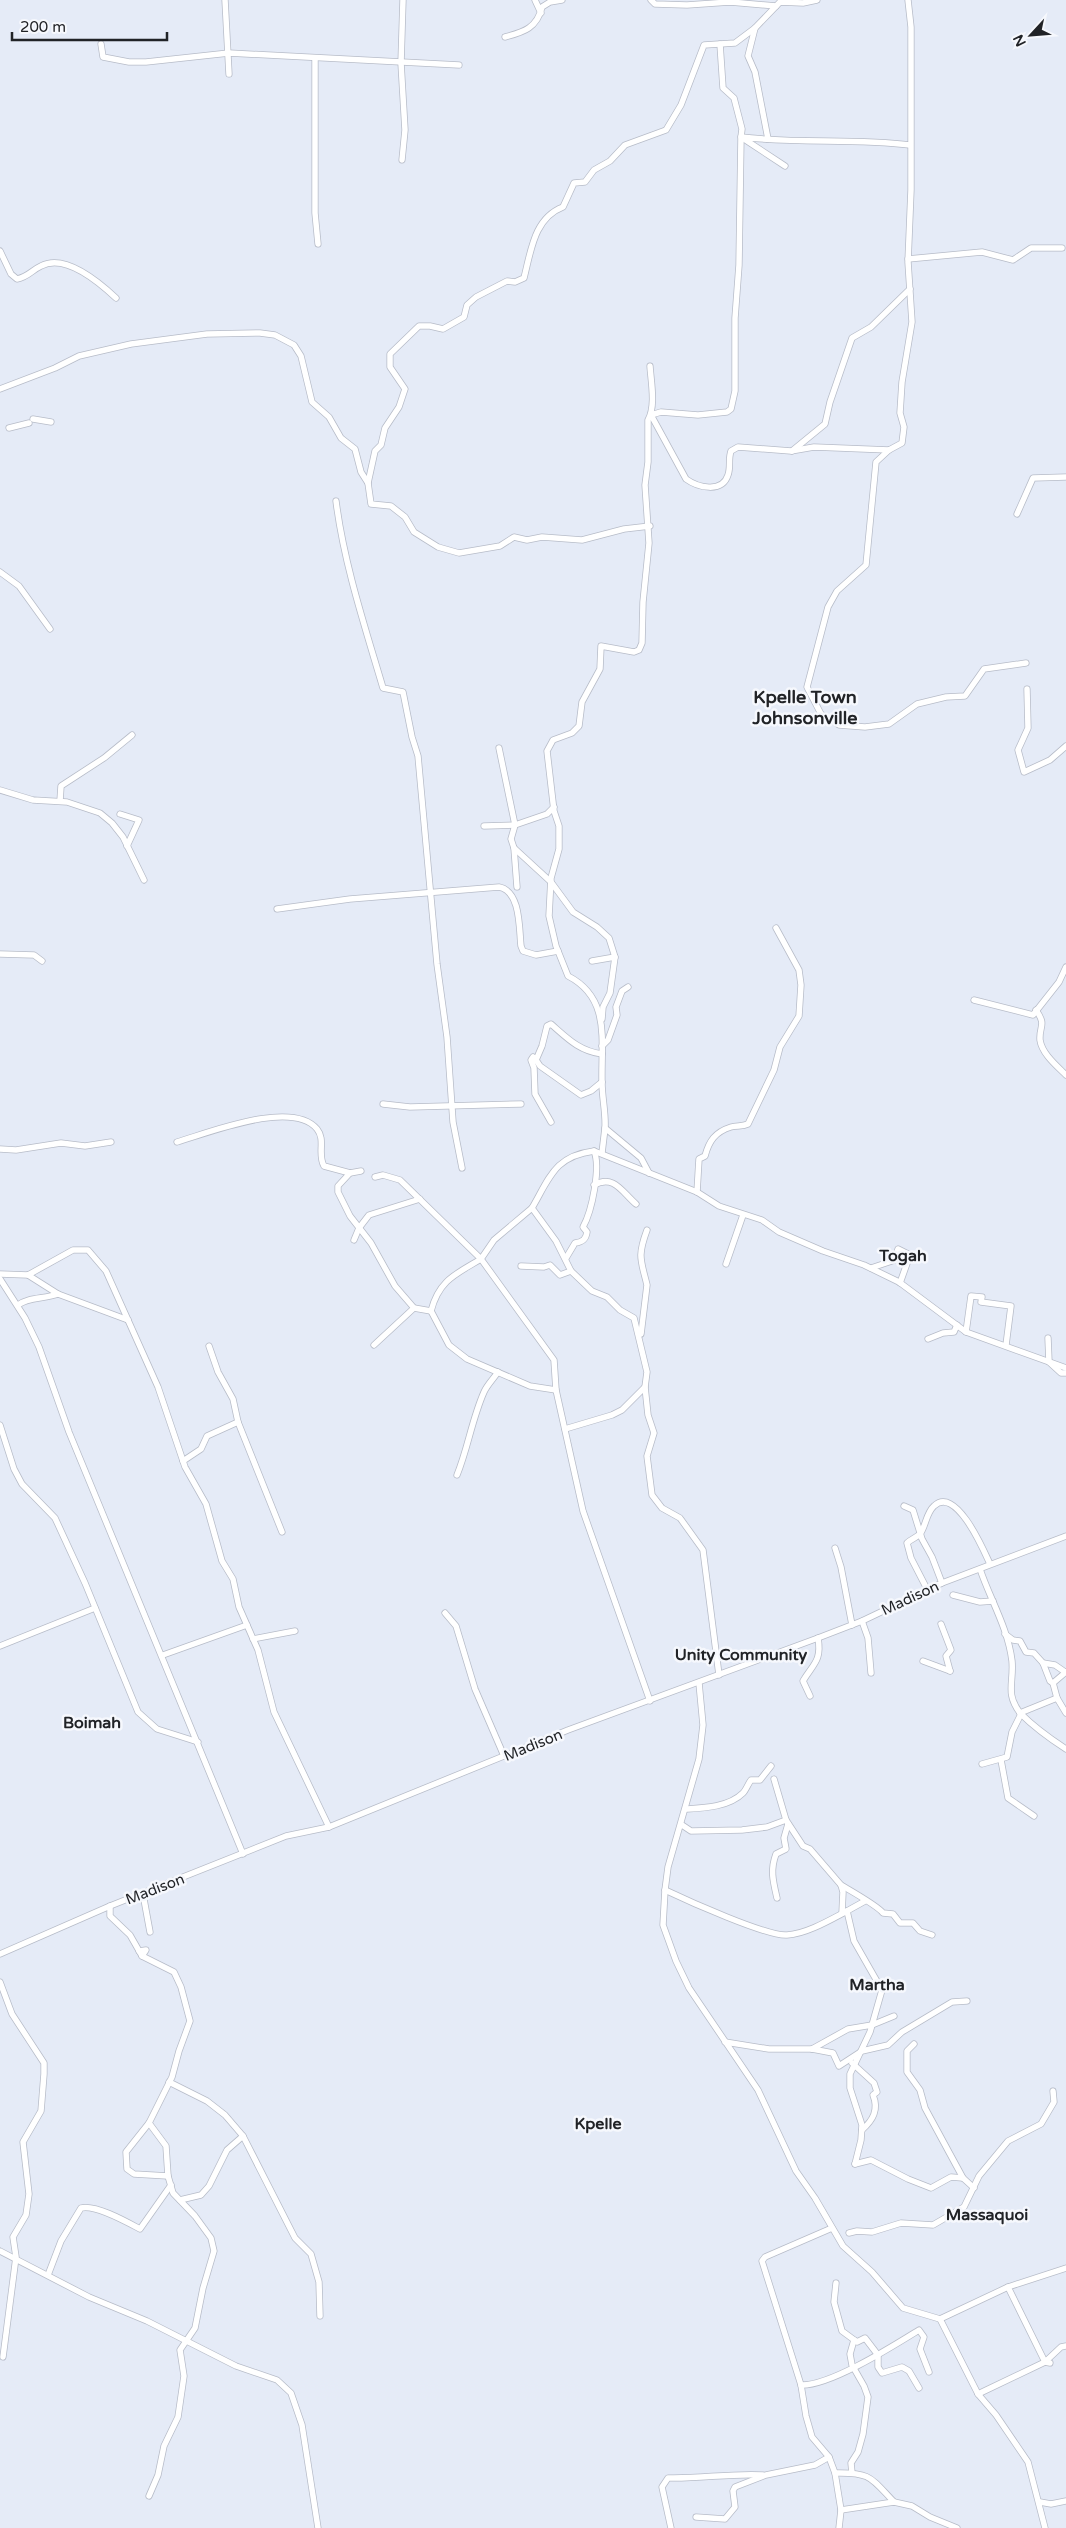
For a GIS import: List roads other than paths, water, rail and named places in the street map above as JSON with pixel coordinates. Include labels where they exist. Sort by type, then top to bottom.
[{"type":"street","points":[[225,0],[230,74]]},
{"type":"street","points":[[402,0],[401,64],[405,130],[402,160]]},
{"type":"street","points":[[535,0],[541,13]]},
{"type":"street","points":[[505,37],[528,31],[540,18],[542,7],[550,2],[562,0]]},
{"type":"street","points":[[651,0],[655,4],[687,5],[730,2],[776,6]]},
{"type":"street","points":[[650,526],[624,529],[582,540],[542,537],[527,540],[514,537],[500,546],[459,553],[438,546],[414,532],[405,516],[391,506],[371,504],[368,483],[375,452],[381,445],[385,428],[399,406],[405,389],[390,367],[390,354],[419,326],[443,329],[464,317],[467,305],[476,297],[508,281],[514,282],[524,278],[538,228],[552,211],[563,207],[574,183],[585,182],[594,170],[610,161],[625,145],[666,130],[681,105],[704,45],[735,42],[754,28],[780,2],[803,3],[817,0]]},
{"type":"street","points":[[908,0],[910,27],[910,243],[908,259],[912,328],[901,396],[902,442],[889,450],[876,462],[866,565],[837,591],[828,607],[806,687],[821,714],[838,725],[865,727],[889,724],[916,704],[946,697],[966,696],[984,669],[1026,663]]},
{"type":"street","points":[[754,28],[748,56],[755,72],[768,139]]},
{"type":"street","points":[[101,44],[104,57],[129,62],[229,53],[401,64],[459,65]]},
{"type":"street","points":[[650,415],[661,412],[698,415],[727,412],[733,403],[737,362],[735,318],[739,265],[742,129],[734,98],[722,88],[720,44]]},
{"type":"street","points":[[315,58],[314,213],[318,244]]},
{"type":"street","points":[[742,137],[872,140],[910,145]]},
{"type":"street","points":[[742,137],[785,166]]},
{"type":"street","points":[[908,259],[982,252],[1013,260],[1031,248],[1062,248]]},
{"type":"street","points":[[0,251],[11,274],[18,279],[26,277],[41,266],[54,262],[96,279],[116,298]]},
{"type":"street","points":[[791,451],[825,424],[830,402],[852,338],[871,327],[910,289]]},
{"type":"street","points":[[0,389],[55,368],[80,356],[131,344],[207,334],[260,333],[275,335],[294,345],[301,356],[312,402],[329,417],[341,438],[355,449],[361,472],[368,483]]},
{"type":"street","points":[[602,1021],[591,994],[582,983],[568,976],[558,951],[549,916],[550,882],[559,849],[559,826],[549,775],[548,746],[553,740],[572,732],[579,726],[582,702],[600,670],[601,646],[634,652],[639,650],[642,643],[643,602],[650,526],[645,485],[648,462],[648,420],[650,415],[650,366]]},
{"type":"street","points":[[650,415],[686,479],[696,486],[709,488],[725,481],[728,475],[731,451],[738,447],[791,451],[814,448],[889,450]]},
{"type":"street","points":[[8,428],[31,421],[52,422]]},
{"type":"street","points":[[1016,514],[1033,478],[1066,477]]},
{"type":"street","points":[[336,501],[338,522],[363,624],[374,652],[383,688],[403,692],[412,738],[418,756],[430,892],[447,1037],[455,1138],[462,1168]]},
{"type":"street","points":[[0,572],[19,586],[50,629]]},
{"type":"street","points":[[1027,689],[1028,728],[1018,750],[1024,772],[1050,760],[1066,746]]},
{"type":"street","points":[[60,801],[61,786],[104,758],[132,735]]},
{"type":"street","points":[[499,748],[514,825],[511,839],[514,848],[517,888]]},
{"type":"street","points":[[0,790],[33,800],[60,801],[100,813],[112,823],[127,846],[144,880]]},
{"type":"street","points":[[484,826],[514,825],[547,814],[554,808]]},
{"type":"street","points":[[120,814],[139,820],[127,846]]},
{"type":"street","points":[[514,848],[550,882],[573,912],[597,927],[609,938],[615,957],[610,993],[603,1007],[602,1021],[602,1082],[605,1128],[602,1153]]},
{"type":"street","points":[[277,909],[350,899],[504,888],[509,892],[518,914],[523,951],[536,955],[558,951]]},
{"type":"street","points":[[697,1192],[699,1158],[705,1156],[712,1137],[733,1126],[748,1124],[774,1070],[780,1047],[799,1016],[801,990],[799,970],[776,928]]},
{"type":"street","points":[[0,954],[34,955],[42,961]]},
{"type":"street","points":[[592,962],[615,957]]},
{"type":"street","points":[[974,1000],[1033,1015],[1060,982],[1066,967]]},
{"type":"street","points":[[602,1046],[608,1040],[617,1015],[615,1011],[622,991],[628,987]]},
{"type":"street","points":[[1036,1010],[1043,1020],[1040,1040],[1044,1050],[1066,1075]]},
{"type":"street","points":[[536,1060],[547,1026],[551,1024],[561,1035],[572,1040],[580,1048],[602,1054]]},
{"type":"street","points":[[551,1122],[535,1094],[534,1068],[531,1060],[533,1057],[540,1066],[581,1095],[591,1091],[602,1082]]},
{"type":"street","points":[[383,1104],[410,1107],[520,1104]]},
{"type":"street","points":[[177,1142],[244,1122],[271,1118],[301,1119],[317,1129],[322,1140],[320,1156],[324,1166],[350,1173],[361,1171]]},
{"type":"street","points":[[605,1128],[641,1158],[649,1173]]},
{"type":"street","points":[[0,1149],[16,1150],[61,1143],[85,1146],[111,1142]]},
{"type":"street","points":[[566,1258],[575,1242],[580,1242],[586,1237],[587,1232],[583,1227],[592,1202],[598,1161],[594,1151]]},
{"type":"street","points":[[556,1390],[530,1386],[467,1359],[449,1345],[431,1311],[437,1293],[444,1283],[481,1259],[494,1240],[532,1208],[560,1163],[577,1154],[594,1151],[697,1192],[719,1206],[762,1220],[797,1239],[870,1268],[900,1283],[966,1332],[1066,1368]]},
{"type":"street","points":[[350,1173],[338,1186],[338,1192],[350,1216],[371,1243],[395,1286],[414,1308],[431,1311]]},
{"type":"street","points":[[375,1177],[383,1175],[400,1180],[450,1231],[481,1259],[554,1360],[556,1390],[583,1511],[650,1700]]},
{"type":"street","points":[[594,1185],[605,1180],[613,1182],[636,1204]]},
{"type":"street","points":[[354,1240],[359,1228],[369,1215],[420,1199]]},
{"type":"street","points":[[532,1208],[566,1258],[571,1271],[592,1291],[607,1297],[620,1310],[634,1318],[647,1372],[645,1387],[648,1415],[654,1433],[647,1456],[652,1495],[662,1508],[680,1518],[703,1550],[719,1675]]},
{"type":"street","points":[[726,1264],[742,1215]]},
{"type":"street","points":[[640,1342],[646,1285],[643,1279],[639,1251],[647,1230]]},
{"type":"street","points":[[870,1268],[895,1260],[898,1249],[910,1255],[904,1266],[900,1283]]},
{"type":"street","points":[[28,1275],[73,1250],[88,1250],[106,1271],[158,1387],[183,1461],[206,1504],[222,1561],[233,1579],[239,1607],[258,1650],[274,1712],[329,1827]]},
{"type":"street","points":[[521,1266],[544,1268],[550,1265],[560,1275],[571,1271]]},
{"type":"street","points":[[0,1274],[28,1275],[58,1294],[128,1320]]},
{"type":"street","points":[[12,1274],[1,1280],[18,1304],[39,1347],[69,1432],[163,1655],[243,1854]]},
{"type":"street","points":[[18,1304],[24,1300],[38,1300],[58,1294]]},
{"type":"street","points":[[966,1332],[971,1296],[982,1297],[981,1302],[1011,1306],[1006,1345]]},
{"type":"street","points":[[374,1345],[414,1308]]},
{"type":"street","points":[[928,1339],[943,1333],[954,1332],[958,1325]]},
{"type":"street","points":[[1048,1338],[1049,1362],[1061,1373],[1066,1374]]},
{"type":"street","points":[[209,1346],[218,1372],[233,1399],[238,1422],[282,1532]]},
{"type":"street","points":[[457,1475],[467,1450],[470,1431],[484,1391],[498,1372]]},
{"type":"street","points":[[565,1428],[612,1416],[622,1410],[645,1387]]},
{"type":"street","points":[[183,1461],[200,1449],[207,1436],[238,1422]]},
{"type":"street","points":[[0,1425],[14,1469],[22,1484],[55,1518],[138,1712],[157,1729],[198,1742]]},
{"type":"street","points":[[927,1589],[907,1546],[909,1541],[920,1534],[933,1507],[944,1502],[951,1504],[972,1526],[990,1564]]},
{"type":"street","points":[[904,1506],[913,1510],[920,1534],[932,1557],[942,1583]]},
{"type":"street","name":"Madison","points":[[0,1954],[110,1906],[286,1836],[329,1827],[504,1756],[852,1625],[927,1589],[1066,1536]]},
{"type":"street","points":[[835,1548],[841,1567],[852,1625]]},
{"type":"street","points":[[980,1569],[993,1601],[1012,1660],[1011,1701],[1020,1713],[1039,1728],[1041,1733],[1066,1749]]},
{"type":"street","points":[[953,1595],[980,1602],[993,1601]]},
{"type":"street","points":[[0,1646],[95,1608]]},
{"type":"street","points":[[445,1613],[456,1626],[475,1689],[504,1756]]},
{"type":"street","points":[[862,1621],[868,1638],[871,1673]]},
{"type":"street","points":[[923,1661],[950,1671],[946,1656],[951,1650],[950,1644],[941,1624]]},
{"type":"street","points":[[163,1655],[247,1625]]},
{"type":"street","points":[[253,1639],[295,1631]]},
{"type":"street","points":[[1004,1633],[1013,1640],[1020,1641],[1026,1652],[1034,1653],[1043,1664],[1050,1681],[1053,1683],[1057,1698],[1066,1713]]},
{"type":"street","points":[[810,1696],[803,1681],[818,1659],[818,1638]]},
{"type":"street","points":[[1043,1664],[1055,1665],[1065,1672],[1053,1683]]},
{"type":"street","points":[[698,1683],[703,1725],[699,1759],[682,1825],[668,1867],[663,1925],[676,1961],[689,1988],[758,2090],[796,2171],[815,2198],[843,2246],[872,2272],[903,2308],[940,2319],[1008,2287],[1066,2268]]},
{"type":"street","points":[[982,1764],[1008,1757],[1012,1732],[1020,1713],[1057,1698]]},
{"type":"street","points":[[1001,1760],[1008,1798],[1034,1816]]},
{"type":"street","points":[[686,1809],[705,1808],[732,1800],[744,1793],[751,1780],[760,1780],[771,1766]]},
{"type":"street","points":[[774,1779],[787,1822],[803,1846],[810,1849],[841,1885],[865,1901],[879,1907],[883,1913],[892,1914],[900,1923],[913,1923],[920,1931],[932,1935]]},
{"type":"street","points":[[682,1825],[691,1831],[710,1831],[768,1828],[787,1822]]},
{"type":"street","points":[[777,1898],[771,1875],[772,1865],[776,1854],[786,1849],[784,1838],[787,1822]]},
{"type":"street","points":[[725,2042],[769,2049],[812,2049],[833,2053],[838,2066],[851,2062],[859,2053],[872,2025],[882,1990],[854,1941],[844,1912],[841,1885]]},
{"type":"street","points":[[665,1890],[726,1916],[786,1935],[844,1912],[865,1901]]},
{"type":"street","points":[[143,1894],[150,1932]]},
{"type":"street","points":[[110,1906],[110,1916],[130,1935],[140,1953],[174,1972],[181,1987],[190,2021],[169,2082],[149,2123],[126,2152],[127,2169],[134,2174],[168,2176]]},
{"type":"street","points":[[0,1982],[12,2014],[44,2063],[41,2111],[23,2142],[30,2194],[26,2215],[13,2237],[16,2257],[3,2357]]},
{"type":"street","points":[[859,2053],[888,2045],[902,2032],[952,2002],[967,2001]]},
{"type":"street","points":[[812,2049],[848,2029],[872,2025],[894,2016]]},
{"type":"street","points":[[914,2044],[907,2051],[906,2072],[920,2090],[925,2108],[963,2178],[974,2188]]},
{"type":"street","points":[[851,2062],[874,2083],[878,2092],[873,2095],[876,2103],[873,2120],[862,2130]]},
{"type":"street","points":[[851,2062],[850,2088],[858,2110],[862,2130],[855,2164],[871,2160],[908,2179],[931,2188],[950,2177],[963,2178]]},
{"type":"street","points":[[169,2082],[207,2101],[225,2115],[242,2136],[296,2238],[311,2254],[319,2282],[320,2316]]},
{"type":"street","points":[[849,2233],[858,2230],[872,2232],[901,2223],[933,2225],[964,2207],[979,2176],[1008,2141],[1040,2124],[1054,2102],[1053,2091]]},
{"type":"street","points":[[149,2123],[166,2146],[168,2176],[174,2193],[195,2216],[211,2238],[214,2251],[202,2288],[195,2328],[180,2350],[184,2376],[178,2417],[164,2446],[158,2474],[149,2496]]},
{"type":"street","points":[[180,2200],[201,2195],[208,2186],[227,2150],[242,2136]]},
{"type":"street","points":[[48,2275],[60,2241],[81,2208],[88,2207],[103,2212],[140,2229],[171,2185]]},
{"type":"street","points":[[832,2228],[765,2257],[762,2261],[801,2385],[806,2416],[812,2437],[829,2457],[835,2474],[841,2510],[839,2528]]},
{"type":"street","points":[[0,2250],[89,2297],[187,2341],[236,2366],[277,2380],[291,2393],[302,2425],[318,2528]]},
{"type":"street","points":[[836,2283],[834,2302],[842,2332],[857,2342],[865,2338],[878,2356],[878,2367],[882,2374],[902,2367],[910,2371],[919,2388]]},
{"type":"street","points":[[1008,2287],[1047,2362]]},
{"type":"street","points":[[940,2319],[978,2394],[996,2415],[1028,2462],[1040,2502],[1045,2528]]},
{"type":"street","points":[[801,2385],[828,2381],[878,2356],[919,2330],[924,2337],[920,2349],[929,2372]]},
{"type":"street","points":[[852,2473],[851,2464],[858,2452],[858,2445],[863,2434],[864,2414],[868,2396],[853,2367],[850,2354],[854,2340]]},
{"type":"street","points":[[978,2394],[1047,2362],[1061,2347],[1066,2346]]},
{"type":"street","points":[[696,2517],[726,2520],[735,2508],[733,2491],[735,2488],[766,2475],[815,2465],[829,2457]]},
{"type":"street","points":[[835,2474],[852,2473],[868,2476],[894,2502]]},
{"type":"street","points":[[671,2528],[662,2487],[668,2478],[698,2478],[737,2474],[766,2475]]},
{"type":"street","points":[[1040,2502],[1051,2504],[1066,2501]]},
{"type":"street","points":[[841,2510],[894,2502],[912,2506],[930,2517],[957,2528]]},
{"type":"district","name":"Kpelle Town Johnsonville","points":[[805,708]]},
{"type":"district","name":"Togah","points":[[903,1256]]},
{"type":"district","name":"Unity Community","points":[[741,1655]]},
{"type":"district","name":"Boimah","points":[[92,1723]]},
{"type":"district","name":"Martha","points":[[877,1985]]},
{"type":"district","name":"Kpelle","points":[[598,2124]]},
{"type":"district","name":"Massaquoi","points":[[987,2215]]}]
